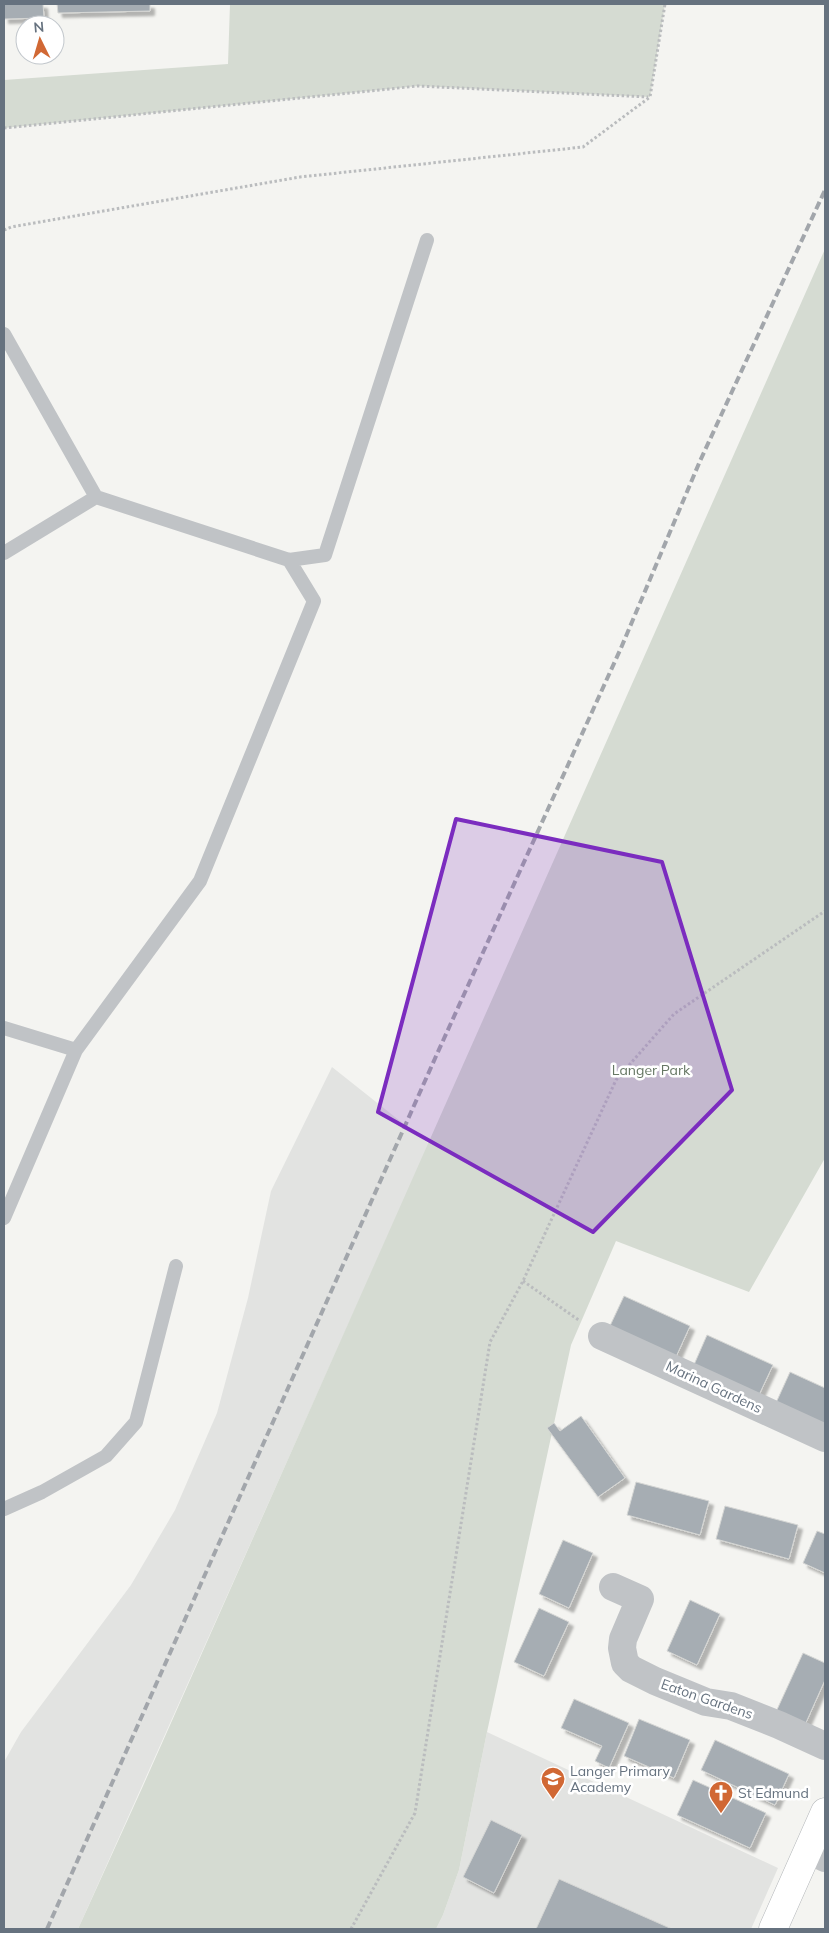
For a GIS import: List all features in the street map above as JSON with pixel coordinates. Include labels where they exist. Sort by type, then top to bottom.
[{"type":"main road","points":[[774,1929],[817,1854],[825,1812]]},
{"type":"street","name":"Marina Gardens","points":[[602,1336],[825,1438]]},
{"type":"street","name":"Eaton Gardens","points":[[613,1587],[640,1599],[623,1639],[622,1648],[625,1663],[631,1669],[706,1702],[730,1706],[779,1725],[825,1746]]},
{"type":"lane","points":[[4,334],[96,496],[289,560],[325,555],[427,240]]},
{"type":"lane","points":[[4,553],[96,496]]},
{"type":"lane","points":[[4,1218],[76,1050],[200,881],[314,601],[289,560]]},
{"type":"lane","points":[[4,1028],[76,1050]]},
{"type":"lane","points":[[4,1509],[42,1492],[106,1456],[136,1422],[176,1266]]},
{"type":"path","points":[[4,230],[11,227],[300,177],[582,147],[650,97],[666,4]]},
{"type":"path","points":[[4,128],[418,86],[650,97]]},
{"type":"path","points":[[351,1929],[415,1813],[490,1342],[523,1281],[616,1080],[674,1014],[825,911]]},
{"type":"path","points":[[523,1281],[602,1336]]},
{"type":"highlighted area","points":[[456,819],[662,862],[732,1090],[593,1232],[378,1112]]},
{"type":"shaded area","points":[[332,1067],[429,1144],[78,1929],[4,1929],[4,1762],[21,1732],[131,1585],[175,1510],[217,1413],[248,1298],[271,1191]]},
{"type":"shaded area","name":"Langer Primary Academy","points":[[487,1732],[778,1868],[751,1929],[436,1929],[459,1870]]},
{"type":"green space","points":[[230,4],[665,4],[650,97],[418,86],[4,128],[4,80],[228,64]]},
{"type":"green space","name":"Langer Park","points":[[825,249],[825,1158],[749,1292],[616,1241],[571,1345],[459,1870],[436,1929],[78,1929],[143,1786]]},
{"type":"building","points":[[4,4],[43,4],[44,15],[15,15],[15,19],[4,19]]},
{"type":"building","points":[[57,4],[150,4],[150,11],[58,13]]},
{"type":"building","points":[[624,1296],[690,1326],[675,1359],[609,1328]]},
{"type":"building","points":[[707,1335],[773,1365],[758,1397],[693,1367]]},
{"type":"building","points":[[790,1372],[825,1388],[825,1428],[775,1405]]},
{"type":"building","points":[[581,1416],[625,1478],[598,1497],[547,1428],[554,1423],[560,1431]]},
{"type":"building","points":[[636,1482],[709,1501],[700,1535],[627,1515]]},
{"type":"building","points":[[725,1506],[798,1525],[789,1559],[716,1539]]},
{"type":"building","points":[[817,1531],[825,1534],[825,1573],[803,1563]]},
{"type":"building","points":[[563,1540],[593,1553],[569,1608],[539,1594]]},
{"type":"building","points":[[690,1600],[720,1614],[697,1665],[667,1651]]},
{"type":"building","points":[[539,1608],[569,1622],[544,1676],[514,1662]]},
{"type":"building","points":[[803,1653],[825,1663],[825,1680],[804,1727],[775,1714]]},
{"type":"building","points":[[574,1699],[629,1723],[609,1768],[595,1761],[602,1746],[561,1728]]},
{"type":"building","points":[[639,1719],[690,1740],[674,1778],[624,1756]]},
{"type":"building","points":[[715,1740],[789,1774],[775,1805],[701,1770]]},
{"type":"building","name":"St Edmund","points":[[693,1780],[766,1813],[750,1848],[677,1815]]},
{"type":"building","points":[[491,1820],[522,1835],[494,1893],[463,1877]]},
{"type":"building","points":[[559,1879],[672,1929],[536,1929]]},
{"type":"railway","points":[[47,1929],[437,1054],[621,648],[700,461],[825,190]]},
{"type":"place","name":"Langer Primary Academy","points":[[553,1800]]},
{"type":"place","name":"St Edmund","points":[[721,1814]]}]
